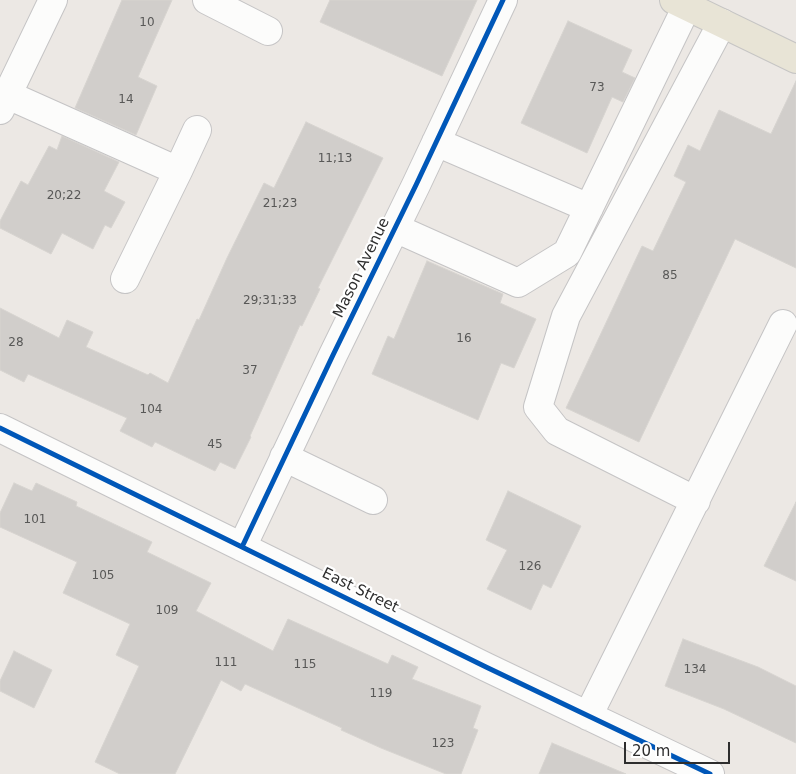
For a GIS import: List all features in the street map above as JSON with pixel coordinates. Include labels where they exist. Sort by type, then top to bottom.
[{"type":"main road","points":[[681,3],[796,59]]},
{"type":"street","points":[[53,0],[4,103],[178,171]]},
{"type":"street","points":[[207,0],[268,31]]},
{"type":"street","name":"Mason Avenue","points":[[242,546],[504,0]]},
{"type":"street","points":[[395,228],[518,283],[567,253],[681,3]]},
{"type":"street","points":[[696,501],[557,431],[538,406],[566,316],[722,23]]},
{"type":"street","points":[[125,279],[197,130]]},
{"type":"street","points":[[436,142],[589,208]]},
{"type":"street","points":[[588,716],[783,324]]},
{"type":"street","name":"East Street","points":[[0,428],[486,667],[710,774]]},
{"type":"street","points":[[284,457],[373,500]]},
{"type":"building","points":[[122,0],[172,0],[138,77],[157,86],[136,135],[75,108]]},
{"type":"building","points":[[330,0],[477,0],[442,76],[320,22]]},
{"type":"building","points":[[568,21],[632,50],[622,72],[635,78],[623,102],[612,97],[587,153],[521,123]]},
{"type":"building","points":[[796,81],[796,268],[735,239],[639,442],[566,408],[642,246],[653,251],[686,182],[674,176],[688,145],[700,151],[719,110],[771,134]]},
{"type":"building","points":[[306,122],[383,158],[318,288],[320,289],[302,326],[300,325],[235,469],[220,462],[215,471],[155,442],[152,447],[120,431],[127,418],[28,374],[24,382],[0,370],[0,308],[59,338],[67,320],[93,332],[86,347],[148,375],[150,373],[168,383],[197,319],[199,320],[264,183],[274,188]]},
{"type":"building","points":[[62,136],[119,162],[104,191],[125,202],[111,228],[105,225],[93,249],[62,233],[51,254],[0,228],[0,221],[21,181],[28,185],[49,146],[57,150]]},
{"type":"building","points":[[427,261],[503,294],[500,303],[536,319],[514,368],[501,363],[478,420],[372,374],[388,336],[394,339]]},
{"type":"building","points":[[14,483],[32,491],[36,483],[77,502],[76,506],[152,542],[147,552],[211,583],[196,611],[273,651],[288,619],[388,664],[392,655],[418,667],[412,679],[481,706],[473,728],[478,730],[461,774],[446,774],[381,748],[245,684],[241,691],[221,680],[175,774],[120,774],[95,762],[139,666],[116,655],[130,624],[63,593],[77,562],[0,527],[0,513]]},
{"type":"building","points":[[508,491],[581,526],[551,588],[543,584],[531,610],[487,589],[507,550],[486,540]]},
{"type":"building","points":[[796,502],[796,581],[764,566]]},
{"type":"building","points":[[683,639],[758,667],[796,686],[796,743],[724,709],[665,686]]},
{"type":"building","points":[[14,651],[52,670],[34,708],[0,691],[0,681]]},
{"type":"building","points":[[552,743],[626,774],[539,774]]},
{"type":"cycle path","points":[[242,547],[503,0]]},
{"type":"cycle path","points":[[0,428],[486,667],[710,774]]}]
